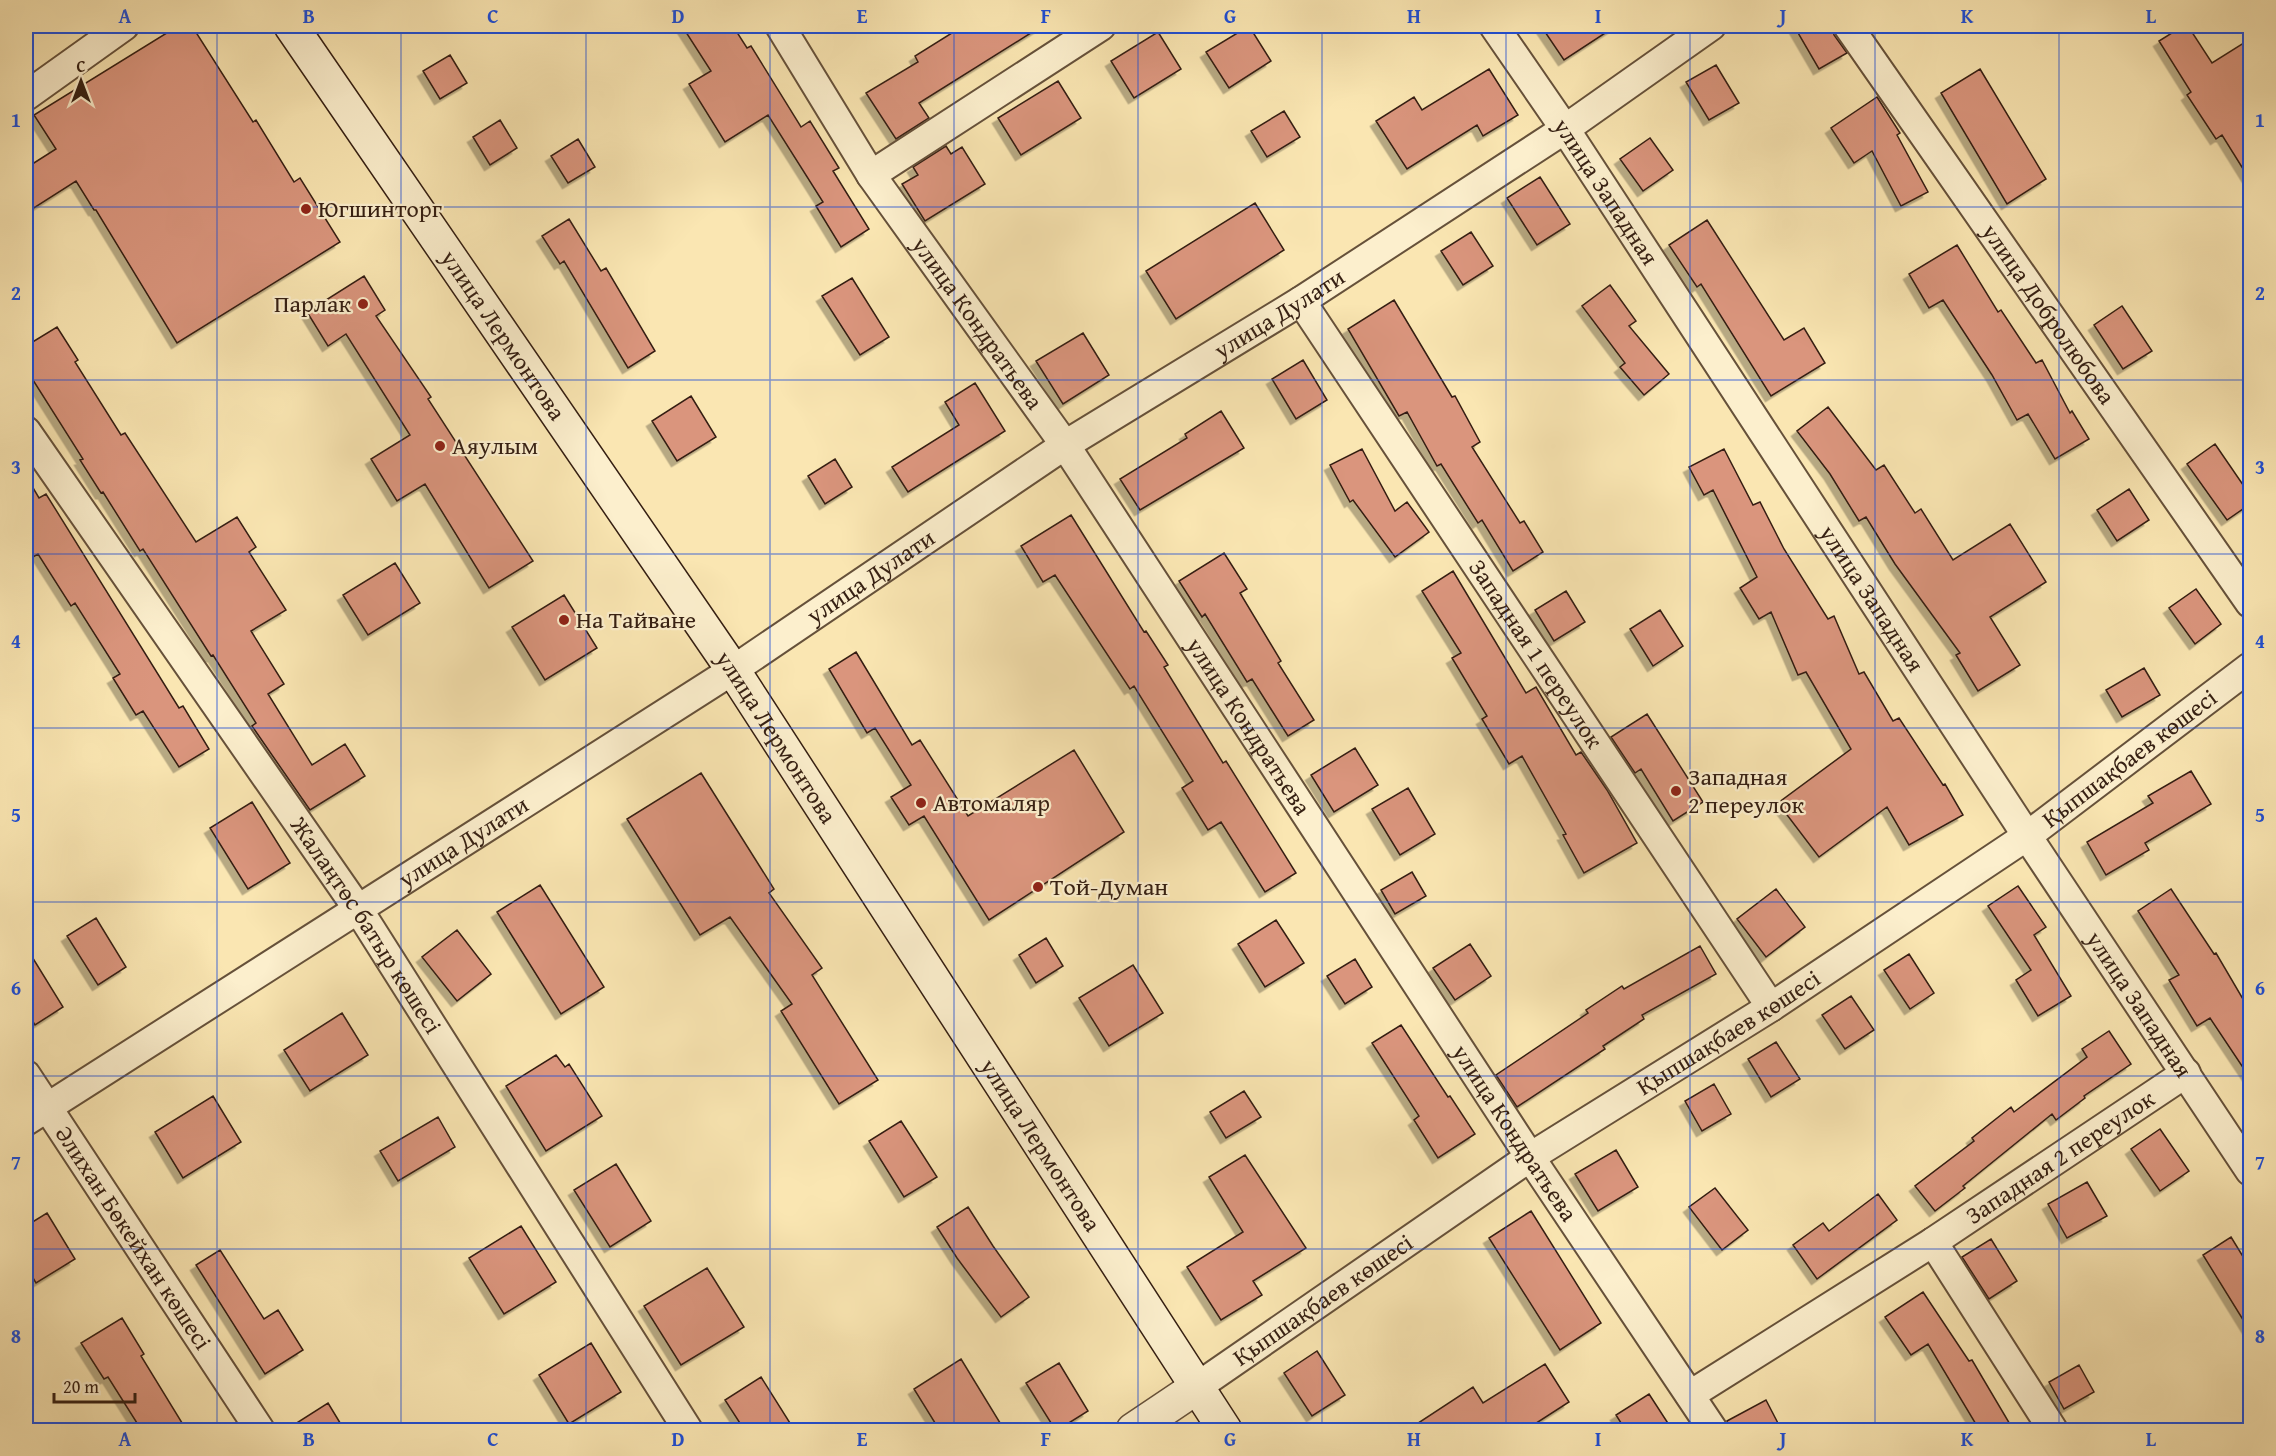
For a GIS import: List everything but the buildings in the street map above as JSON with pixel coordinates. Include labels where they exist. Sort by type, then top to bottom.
[{"type":"main road","name":"улица Лермонтова","points":[[291,26],[733,670],[1225,1431]]},
{"type":"main road","points":[[1133,1431],[1197,1388]]},
{"type":"street","points":[[26,96],[124,26]]},
{"type":"street","name":"улица Кондратьева","points":[[780,26],[871,175],[1065,445],[1530,1157],[1713,1431]]},
{"type":"street","points":[[871,175],[1101,26]]},
{"type":"street","name":"улица Западная","points":[[1494,26],[2250,1171]]},
{"type":"street","name":"улица Дулати","points":[[37,1114],[733,670],[1065,445],[1301,301],[1564,129],[1711,26]]},
{"type":"street","name":"улица Добролюбова","points":[[1848,26],[2250,603]]},
{"type":"street","name":"Западная 1 переулок","points":[[1301,301],[1771,1006]]},
{"type":"street","name":"Жалаңтөс батыр көшесі","points":[[26,431],[358,909],[688,1431]]},
{"type":"street","name":"Қыпшақбаев көшесі","points":[[1197,1388],[1530,1157],[1771,1006],[2027,836],[2250,667]]},
{"type":"street","name":"Западная 2 переулок","points":[[1690,1395],[1933,1242],[2186,1073]]},
{"type":"street","name":"Әлихан Бөкейхан көшесі","points":[[26,1075],[37,1114],[260,1431]]},
{"type":"street","points":[[1933,1242],[2053,1431]]},
{"type":"place","name":"Югшинторг","points":[[306,209]]},
{"type":"place","name":"Парлак","points":[[363,304]]},
{"type":"place","name":"Аяулым","points":[[440,446]]},
{"type":"place","name":"На Тайване","points":[[564,620]]},
{"type":"place","name":"Западная 2 переулок","points":[[1676,791]]},
{"type":"place","name":"Автомаляр","points":[[921,803]]},
{"type":"place","name":"Той-Думан","points":[[1038,887]]}]
